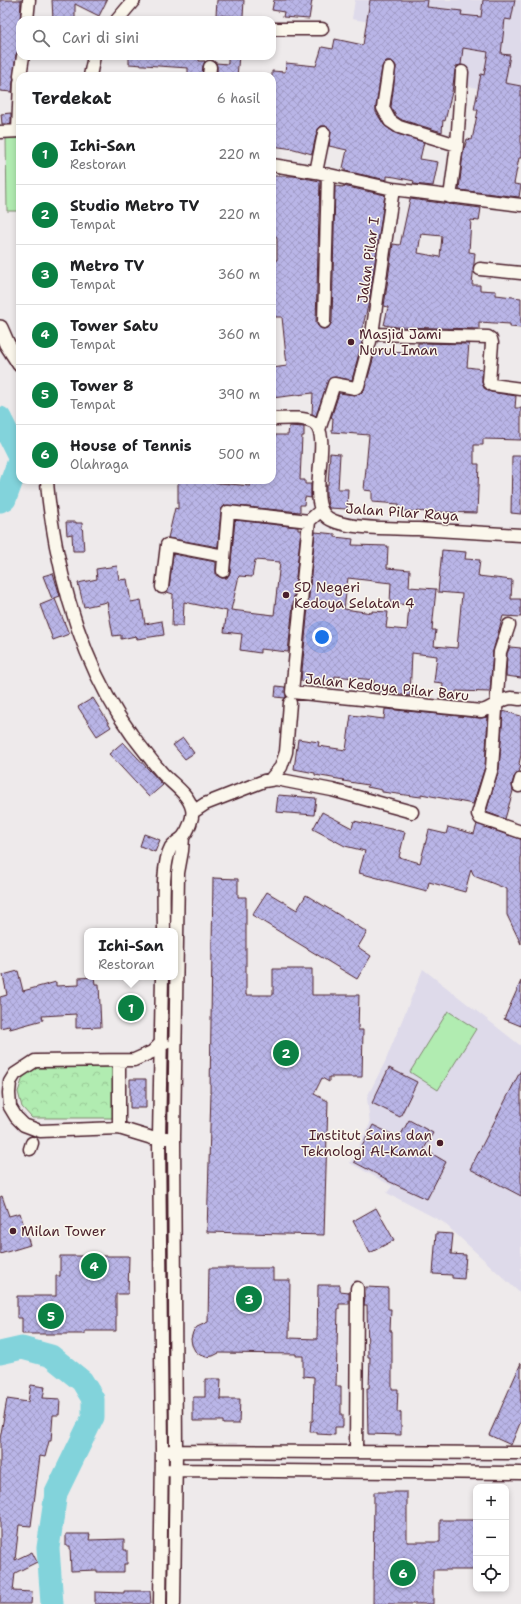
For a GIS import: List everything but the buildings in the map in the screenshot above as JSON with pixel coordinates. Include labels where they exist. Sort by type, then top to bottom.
[{"type":"street","points":[[27,16],[29,0]]},
{"type":"street","points":[[120,16],[134,0]]},
{"type":"street","points":[[276,29],[322,29]]},
{"type":"street","points":[[21,72],[22,60]]},
{"type":"street","points":[[91,72],[93,60]]},
{"type":"street","points":[[389,68],[383,108],[390,121],[399,127],[457,145]]},
{"type":"street","points":[[450,197],[457,145],[462,72]]},
{"type":"street","points":[[0,132],[16,131]]},
{"type":"street","points":[[316,172],[324,133]]},
{"type":"street","points":[[276,166],[316,172],[393,189],[521,205]]},
{"type":"street","points":[[324,322],[328,175]]},
{"type":"street","name":"Jalan Pilar I","points":[[319,430],[334,384],[355,388],[358,386],[372,334],[393,189]]},
{"type":"street","points":[[480,269],[521,273]]},
{"type":"street","points":[[0,328],[7,344],[16,358]]},
{"type":"street","points":[[372,334],[488,337],[491,339],[492,343],[489,382],[492,385],[521,389]]},
{"type":"street","points":[[0,352],[16,360]]},
{"type":"street","points":[[223,571],[228,512],[309,521],[322,510],[319,499],[322,440],[319,430],[314,423],[307,420],[276,419]]},
{"type":"street","points":[[47,484],[51,520],[61,572],[72,611],[92,666],[114,707],[132,735],[163,774],[188,799],[193,812],[190,824],[183,837],[172,846],[167,857],[164,928]]},
{"type":"street","name":"Jalan Pilar Raya","points":[[322,510],[327,518],[337,523],[349,526],[521,535]]},
{"type":"street","name":"Jalan Kedoya Pilar Baru","points":[[309,521],[292,692],[473,710],[489,709],[497,703],[511,698],[521,699]]},
{"type":"street","points":[[162,587],[167,544],[224,556]]},
{"type":"street","points":[[509,625],[500,652],[492,768],[478,817],[521,832]]},
{"type":"street","points":[[270,780],[281,767],[286,752],[290,703]]},
{"type":"street","points":[[193,812],[205,804],[270,780],[283,780],[332,790],[412,812]]},
{"type":"street","points":[[177,928],[178,873],[183,837]]},
{"type":"street","points":[[160,1604],[162,1451],[159,1138],[162,980]]},
{"type":"street","points":[[174,1604],[176,1451],[174,1138],[177,980]]},
{"type":"street","points":[[174,1138],[152,1138],[119,1128],[40,1131],[32,1129],[24,1125],[16,1117],[10,1107],[9,1093],[10,1082],[15,1074],[34,1061],[134,1060],[152,1052],[161,1044],[176,1044]]},
{"type":"street","points":[[119,1061],[119,1128]]},
{"type":"street","points":[[356,1452],[357,1288]]},
{"type":"street","points":[[162,1451],[521,1453]]},
{"type":"street","points":[[162,1470],[521,1473]]},
{"type":"shaded area","points":[[355,0],[521,0],[521,101],[425,73],[422,31],[352,19]]},
{"type":"shaded area","name":"Institut Sains dan Teknologi Al-Kamal","points":[[423,969],[521,1046],[521,1294],[443,1222],[387,1193],[392,1186],[350,1163],[370,1124],[367,1097],[385,1062]]},
{"type":"green space","points":[[6,138],[16,138],[16,211],[7,211]]},
{"type":"green space","points":[[448,1011],[476,1029],[438,1090],[410,1072]]},
{"type":"green space","points":[[113,1067],[113,1118],[32,1118],[22,1107],[18,1092],[23,1077],[35,1068]]},
{"type":"waterway","points":[[0,418],[16,450]]},
{"type":"waterway","points":[[0,501],[5,499],[16,469]]},
{"type":"waterway","points":[[0,1353],[22,1348],[51,1356],[82,1381],[93,1399],[93,1417],[56,1493],[48,1548],[52,1604]]},
{"type":"place","name":"Masjid Jami Nurul Iman","points":[[351,342]]},
{"type":"place","name":"SD Negeri Kedoya Selatan 4","points":[[286,595]]},
{"type":"place","name":"Ichi-San","points":[[131,1008]]},
{"type":"place","name":"Studio Metro TV","points":[[286,1053]]},
{"type":"place","name":"Institut Sains dan Teknologi Al-Kamal","points":[[440,1143]]},
{"type":"place","name":"Milan Tower","points":[[13,1231]]},
{"type":"place","name":"Tower Satu","points":[[94,1266]]},
{"type":"place","name":"Metro TV","points":[[249,1299]]},
{"type":"place","name":"Tower 8","points":[[51,1316]]},
{"type":"place","name":"House of Tennis","points":[[403,1573]]}]
